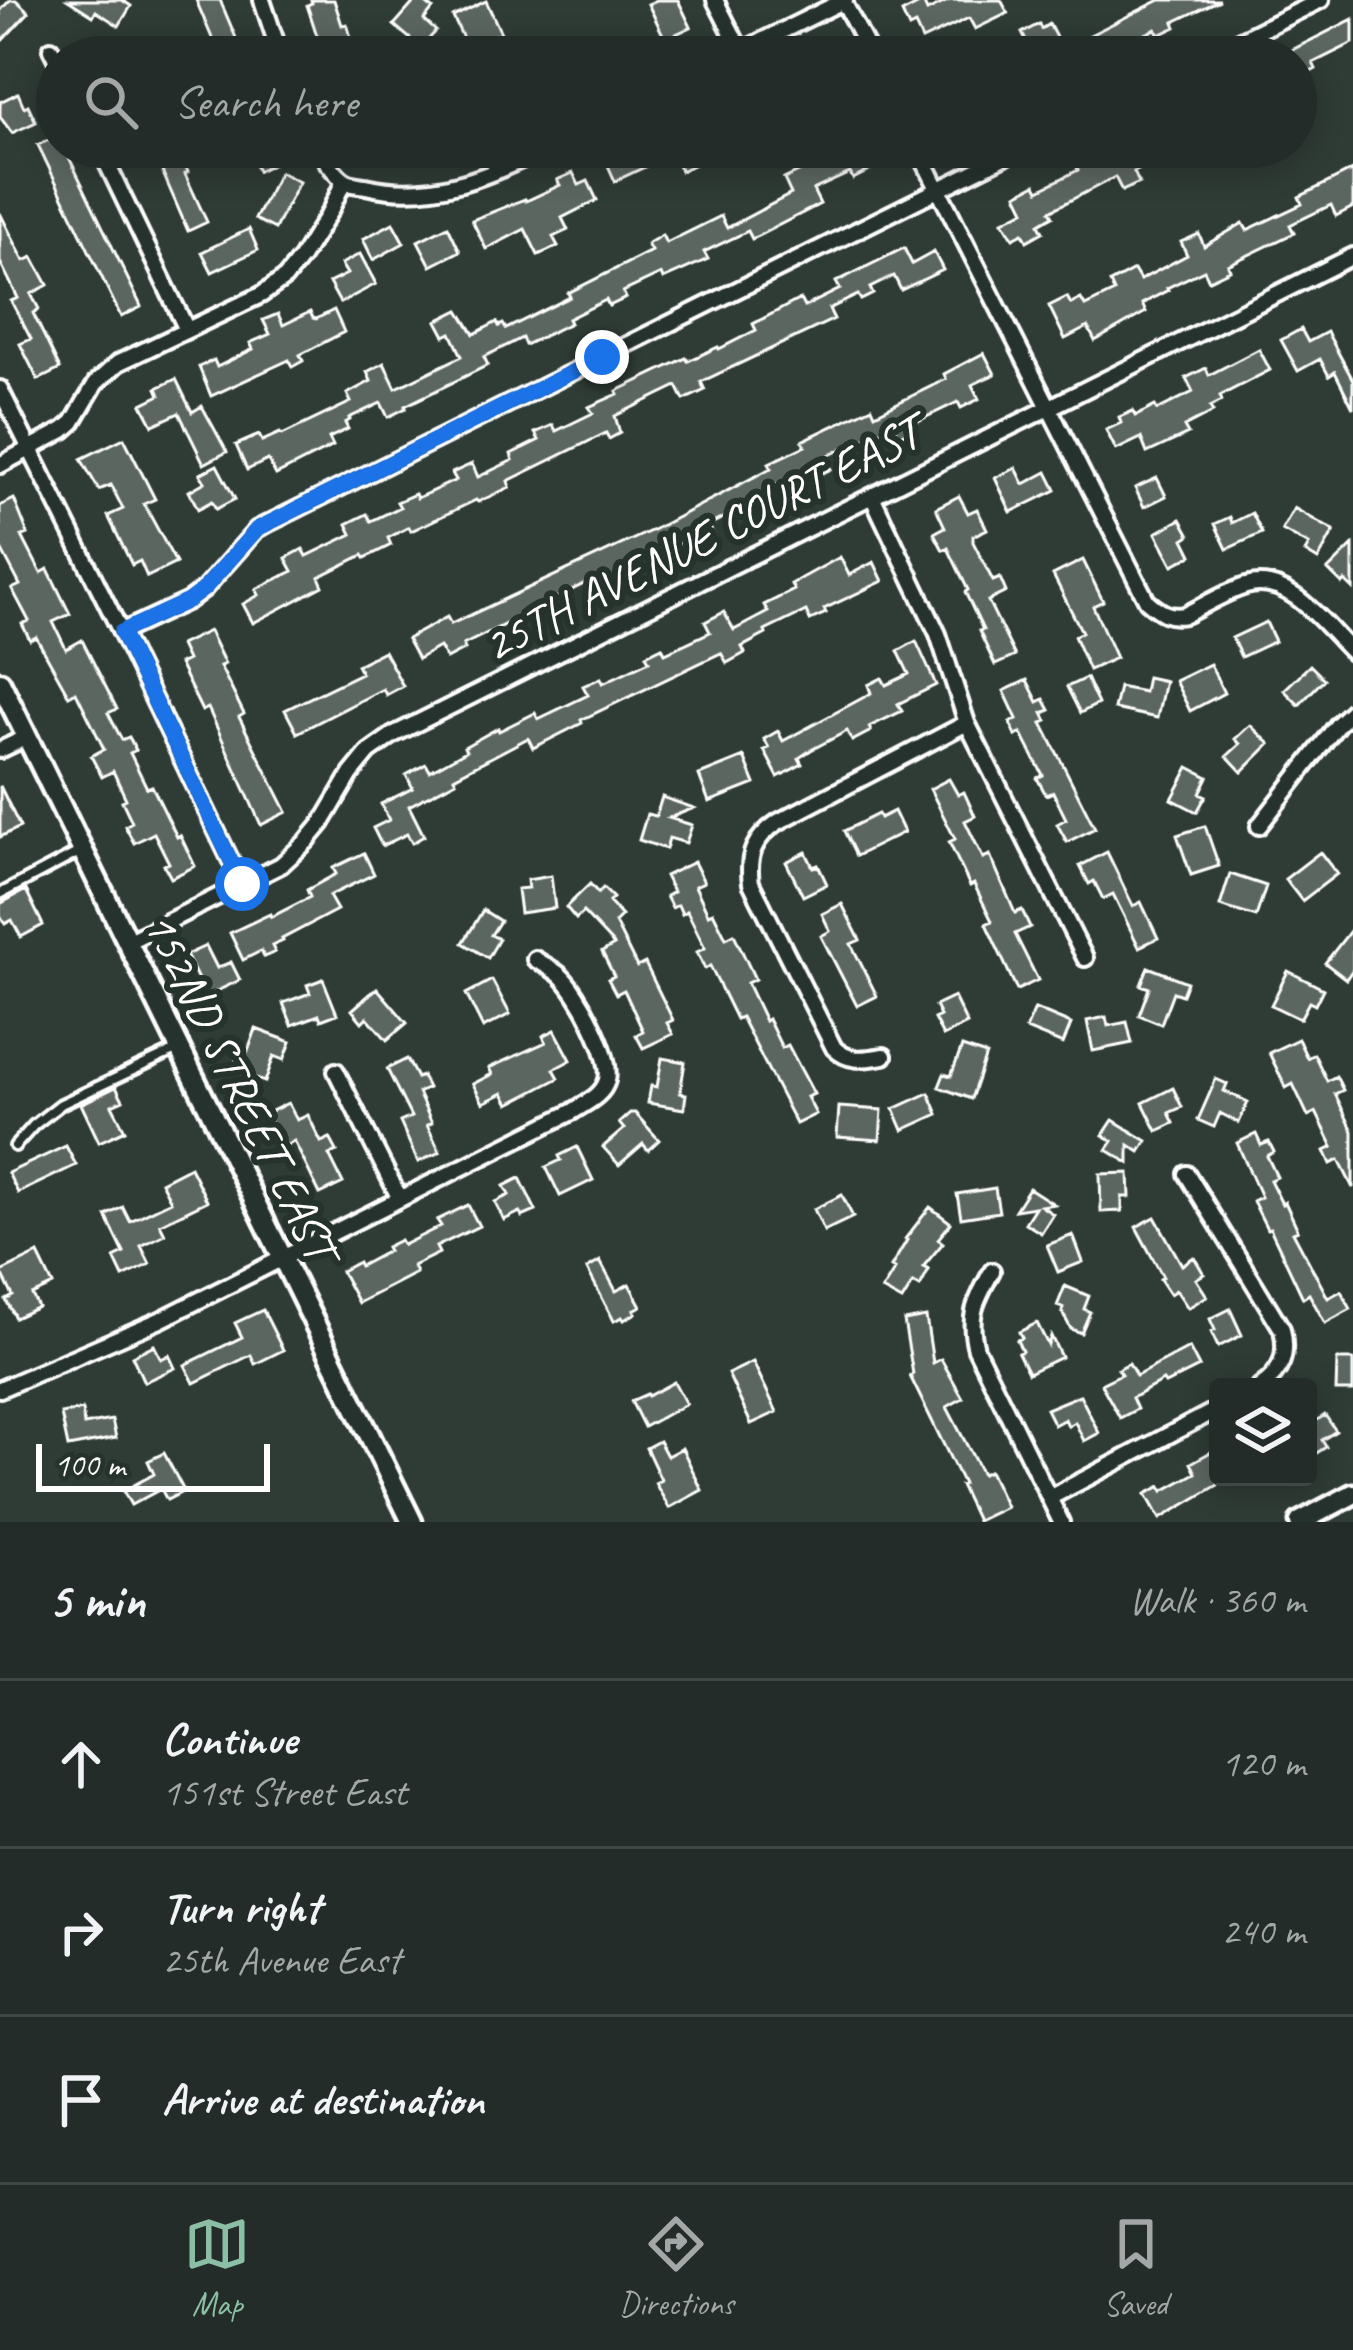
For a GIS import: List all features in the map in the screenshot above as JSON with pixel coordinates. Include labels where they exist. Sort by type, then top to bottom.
[{"type":"main road","name":"152ND STREET EAST","points":[[0,682],[412,1522]]},
{"type":"main road","points":[[1300,1522],[1353,1494]]},
{"type":"street","points":[[262,0],[274,36]]},
{"type":"street","points":[[716,0],[729,36]]},
{"type":"street","points":[[771,36],[844,0],[862,36]]},
{"type":"street","points":[[1248,36],[1321,0]]},
{"type":"street","points":[[109,168],[188,330]]},
{"type":"street","points":[[333,168],[344,182],[408,193],[505,168]]},
{"type":"street","points":[[928,168],[1147,601],[1176,617],[1243,586],[1281,587],[1353,653]]},
{"type":"street","points":[[121,632],[204,589],[257,529],[982,168]]},
{"type":"street","points":[[0,465],[53,439],[73,422],[96,383],[118,363],[261,295],[285,278],[302,258],[344,182]]},
{"type":"street","name":"25TH AVENUE COURT EAST","points":[[128,942],[281,865],[322,823],[350,774],[393,735],[1353,256]]},
{"type":"street","points":[[0,389],[242,884]]},
{"type":"street","points":[[872,496],[938,634],[967,723],[1084,958]]},
{"type":"street","points":[[1259,826],[1353,710]]},
{"type":"street","points":[[884,1056],[852,1059],[834,1048],[751,883],[749,856],[760,837],[778,822],[967,723]]},
{"type":"street","points":[[0,750],[27,736]]},
{"type":"street","points":[[0,1389],[160,1320],[598,1095],[605,1085],[605,1057],[574,992],[536,959]]},
{"type":"street","points":[[336,1071],[400,1199]]},
{"type":"street","points":[[1187,1174],[1279,1322],[1284,1357],[1271,1378]]},
{"type":"street","points":[[992,1271],[975,1304],[971,1330],[976,1349],[1061,1522]]},
{"type":"street","points":[[1049,1498],[1209,1414]]},
{"type":"lane","points":[[0,894],[82,850]]},
{"type":"lane","points":[[15,1146],[61,1103],[179,1048]]},
{"type":"building","points":[[10,0],[29,12],[0,43],[0,11]]},
{"type":"building","points":[[68,0],[122,0],[131,6],[119,26]]},
{"type":"building","points":[[196,0],[220,0],[235,36],[211,36]]},
{"type":"building","points":[[334,0],[351,36],[317,36],[307,5]]},
{"type":"building","points":[[416,0],[422,0],[433,9],[424,20],[436,31],[432,36],[407,36],[394,25]]},
{"type":"building","points":[[678,0],[691,27],[664,36],[648,4]]},
{"type":"building","points":[[950,0],[1001,0],[1008,13],[975,29],[969,18],[920,36],[915,25],[909,28],[902,13],[923,2],[927,11]]},
{"type":"building","points":[[1160,0],[1220,0],[1174,22],[1176,27],[1159,35],[1156,29],[1141,36],[1088,36]]},
{"type":"building","points":[[486,1],[501,33],[462,36],[453,17]]},
{"type":"building","points":[[1353,19],[1353,43],[1317,61],[1317,37]]},
{"type":"building","points":[[1039,24],[1041,29],[1049,24],[1055,36],[1022,33]]},
{"type":"building","points":[[18,93],[36,122],[12,133],[0,117],[0,102]]},
{"type":"building","points":[[49,168],[74,168],[140,304],[121,317]]},
{"type":"building","points":[[161,168],[186,168],[188,172],[207,222],[188,231]]},
{"type":"building","points":[[609,168],[643,168],[615,181]]},
{"type":"building","points":[[807,168],[874,168],[813,190],[820,204],[752,239],[748,231],[704,252],[708,259],[663,279],[661,274],[623,292],[626,298],[609,306],[606,300],[525,345],[522,338],[484,357],[488,365],[388,417],[381,403],[349,418],[348,429],[329,438],[333,446],[276,475],[268,460],[247,470],[236,445],[259,435],[262,441],[282,435],[351,402],[347,394],[371,381],[367,372],[384,363],[396,388],[462,356],[451,333],[445,336],[437,321],[459,310],[474,334],[497,322],[506,329],[651,251],[647,244],[662,235],[666,243],[721,216],[727,228],[791,194],[784,179]]},
{"type":"building","points":[[1143,168],[1134,172],[1139,183],[1122,191],[1115,177],[1050,211],[1053,216],[1039,224],[1043,232],[1027,241],[1023,233],[1013,238],[1003,221],[1025,210],[1017,194],[1036,184],[1039,190],[1078,170]]},
{"type":"building","points":[[1353,170],[1353,207],[1336,216],[1331,205],[1290,225],[1294,233],[1228,265],[1230,270],[1209,280],[1204,270],[1167,288],[1142,304],[1146,312],[1095,341],[1088,327],[1065,339],[1049,306],[1067,297],[1071,304],[1081,299],[1085,306],[1114,292],[1110,283],[1134,270],[1140,280],[1187,255],[1181,242],[1199,234],[1204,246],[1243,223],[1247,230],[1302,204],[1299,197]]},
{"type":"building","points":[[280,172],[299,182],[275,229],[255,219]]},
{"type":"building","points":[[573,173],[579,185],[588,181],[597,200],[562,218],[568,230],[553,237],[558,246],[538,255],[525,229],[486,249],[472,220],[526,201],[560,185],[557,180]]},
{"type":"building","points":[[0,213],[24,261],[33,257],[48,285],[31,294],[39,309],[33,313],[60,369],[38,380],[20,344],[31,339],[11,301],[18,298],[0,262]]},
{"type":"building","points":[[393,223],[404,243],[373,260],[363,239]]},
{"type":"building","points":[[448,226],[460,251],[431,266],[418,241]]},
{"type":"building","points":[[249,229],[258,250],[212,272],[202,252]]},
{"type":"building","points":[[904,248],[912,264],[934,252],[943,270],[901,290],[894,276],[870,288],[873,294],[861,300],[858,295],[829,309],[834,319],[701,382],[705,390],[684,400],[677,386],[615,416],[620,433],[609,439],[606,433],[508,481],[510,487],[411,531],[409,527],[388,538],[391,545],[319,577],[323,586],[253,623],[243,604],[259,595],[256,589],[293,571],[286,558],[303,549],[307,556],[352,534],[347,524],[367,514],[371,521],[400,507],[397,502],[456,480],[452,473],[472,464],[478,477],[513,460],[511,454],[539,440],[535,433],[553,425],[556,431],[593,413],[589,407],[617,391],[686,358],[719,349],[800,299],[804,307],[840,289],[836,282]]},
{"type":"building","points":[[360,254],[376,284],[340,303],[329,283],[347,274],[341,264]]},
{"type":"building","points":[[334,310],[344,332],[300,355],[303,361],[292,367],[289,360],[211,396],[199,367],[214,360],[217,367],[253,349],[250,343],[270,334],[263,320],[278,314],[283,325],[310,312],[316,319]]},
{"type":"building","points":[[1301,329],[1308,342],[1327,332],[1353,380],[1353,408],[1335,372],[1329,376],[1320,359],[1298,371],[1281,340]]},
{"type":"building","points":[[1259,349],[1270,370],[1220,396],[1222,401],[1210,407],[1213,412],[1184,427],[1188,434],[1147,453],[1141,438],[1116,450],[1106,430],[1121,423],[1119,417],[1133,411],[1136,416],[1155,406],[1157,410],[1193,392],[1186,378],[1206,368],[1209,375]]},
{"type":"building","points":[[984,353],[995,374],[972,385],[979,399],[961,408],[958,402],[914,423],[916,427],[899,436],[894,425],[825,457],[831,469],[795,486],[791,478],[761,493],[767,506],[749,515],[745,507],[709,525],[713,534],[695,542],[693,537],[623,570],[626,576],[609,584],[604,574],[532,610],[535,616],[511,628],[508,623],[446,659],[439,647],[418,659],[407,639],[447,617],[451,624],[655,529],[771,468],[769,463],[805,446],[802,441],[872,407],[875,414],[946,379],[944,374]]},
{"type":"building","points":[[176,379],[192,412],[202,406],[227,452],[204,464],[179,413],[153,425],[142,404],[160,395],[157,388]]},
{"type":"building","points":[[124,438],[155,499],[144,504],[176,563],[147,577],[140,561],[132,565],[108,516],[123,509],[111,485],[99,490],[81,459]]},
{"type":"building","points":[[217,465],[235,499],[216,509],[212,501],[198,509],[189,491],[205,482],[200,474]]},
{"type":"building","points":[[1016,468],[1024,484],[1047,472],[1056,490],[1011,512],[995,478]]},
{"type":"building","points":[[1157,478],[1166,496],[1144,507],[1135,488]]},
{"type":"building","points":[[959,496],[968,513],[977,509],[987,529],[973,536],[973,542],[993,581],[1000,578],[1006,592],[988,601],[1015,656],[995,665],[968,590],[948,548],[943,550],[934,533],[945,527],[936,508]]},
{"type":"building","points":[[14,499],[28,534],[22,536],[41,573],[48,569],[70,614],[53,622],[66,649],[82,640],[117,709],[108,713],[122,740],[129,737],[136,750],[130,753],[147,788],[152,786],[195,866],[171,878],[154,833],[134,843],[125,826],[132,822],[122,801],[126,799],[113,771],[102,777],[91,756],[104,749],[76,692],[69,696],[36,637],[30,640],[22,624],[29,621],[12,589],[20,585],[0,547],[0,506]]},
{"type":"building","points":[[1294,508],[1334,531],[1318,560],[1305,552],[1309,545],[1282,530]]},
{"type":"building","points":[[1252,513],[1262,533],[1227,549],[1215,524],[1230,517],[1232,523]]},
{"type":"building","points":[[1181,519],[1190,535],[1184,539],[1192,555],[1173,565],[1156,533]]},
{"type":"building","points":[[1353,545],[1353,589],[1328,570]]},
{"type":"building","points":[[840,557],[849,575],[874,562],[883,581],[810,620],[806,611],[765,631],[742,647],[745,653],[727,663],[721,653],[533,748],[528,738],[454,777],[456,781],[409,806],[424,836],[412,843],[407,834],[382,846],[373,828],[389,820],[381,804],[413,788],[406,775],[426,764],[430,771],[498,728],[535,713],[538,719],[588,695],[583,686],[601,678],[603,683],[649,661],[646,655],[662,647],[665,653],[710,632],[705,622],[724,612],[734,630],[768,612],[764,605],[794,590],[791,584]]},
{"type":"building","points":[[1083,560],[1103,601],[1093,606],[1116,658],[1089,670],[1074,636],[1082,632],[1053,575]]},
{"type":"building","points":[[1266,622],[1275,641],[1241,657],[1232,638]]},
{"type":"building","points":[[209,631],[244,714],[239,717],[287,812],[261,825],[208,708],[202,711],[179,664],[187,660],[180,645]]},
{"type":"building","points":[[916,641],[936,685],[898,704],[902,711],[869,727],[871,731],[852,741],[847,731],[799,758],[802,764],[778,777],[764,750],[769,748],[764,739],[778,731],[783,741],[868,695],[868,685],[882,678],[886,685],[909,674],[898,651]]},
{"type":"building","points":[[384,651],[403,686],[386,695],[383,689],[297,733],[285,710],[361,673],[357,665]]},
{"type":"building","points":[[1210,664],[1224,693],[1190,711],[1175,681]]},
{"type":"building","points":[[1310,665],[1324,679],[1299,705],[1284,690]]},
{"type":"building","points":[[1147,677],[1165,681],[1157,718],[1114,709],[1119,687],[1144,692]]},
{"type":"building","points":[[1086,678],[1098,704],[1080,713],[1067,687]]},
{"type":"building","points":[[1027,680],[1038,702],[1044,699],[1050,710],[1043,713],[1047,721],[1042,723],[1095,828],[1067,842],[1057,824],[1066,819],[1053,792],[1046,795],[1037,778],[1043,775],[1010,722],[1017,719],[1004,691]]},
{"type":"building","points":[[1250,725],[1270,744],[1242,772],[1227,756],[1240,744],[1235,739]]},
{"type":"building","points":[[744,757],[755,784],[709,802],[699,775]]},
{"type":"building","points":[[1189,767],[1208,777],[1200,793],[1206,796],[1197,812],[1172,799]]},
{"type":"building","points":[[949,779],[958,795],[964,792],[975,816],[965,821],[983,858],[990,855],[1015,913],[1022,910],[1030,927],[1015,934],[1038,980],[1017,990],[986,924],[992,921],[949,842],[955,839],[930,789]]},
{"type":"building","points":[[0,786],[20,827],[0,837]]},
{"type":"building","points":[[662,797],[694,808],[669,818],[692,825],[686,843],[669,838],[666,849],[639,840],[647,814],[656,816]]},
{"type":"building","points":[[894,811],[904,832],[856,856],[844,831]]},
{"type":"building","points":[[1205,826],[1219,866],[1191,875],[1177,835]]},
{"type":"building","points":[[806,852],[827,884],[803,896],[786,862]]},
{"type":"building","points":[[1107,852],[1133,906],[1141,902],[1158,938],[1139,947],[1113,894],[1103,899],[1080,866]]},
{"type":"building","points":[[1320,852],[1337,874],[1302,901],[1285,879]]},
{"type":"building","points":[[364,853],[374,874],[329,896],[337,910],[282,939],[272,946],[275,952],[264,957],[261,951],[243,960],[230,933],[310,897],[307,890],[336,874],[333,868]]},
{"type":"building","points":[[694,862],[704,882],[695,886],[708,914],[713,912],[726,938],[734,934],[755,979],[747,983],[765,1021],[768,1019],[782,1048],[788,1045],[814,1094],[807,1097],[816,1114],[796,1124],[741,1017],[736,1019],[710,966],[705,969],[697,952],[705,948],[687,911],[682,914],[678,905],[672,908],[666,896],[673,892],[665,876]]},
{"type":"building","points":[[1230,874],[1266,886],[1256,917],[1220,906]]},
{"type":"building","points":[[551,876],[555,908],[520,913],[517,889],[528,888],[527,880]]},
{"type":"building","points":[[590,884],[613,898],[609,902],[622,916],[615,923],[637,967],[645,963],[673,1020],[667,1023],[673,1034],[643,1048],[636,1035],[643,1031],[624,990],[616,994],[608,979],[614,976],[602,952],[614,945],[583,912],[576,919],[566,907]]},
{"type":"building","points":[[26,890],[43,925],[21,937],[12,920],[5,924],[0,904]]},
{"type":"building","points":[[842,904],[860,940],[851,944],[877,996],[857,1006],[821,936],[830,931],[822,914]]},
{"type":"building","points":[[483,910],[500,921],[491,935],[499,939],[488,958],[463,943]]},
{"type":"building","points":[[1353,927],[1353,969],[1346,979],[1325,963]]},
{"type":"building","points":[[206,946],[217,968],[231,962],[240,980],[206,996],[186,955]]},
{"type":"building","points":[[1148,967],[1187,982],[1182,995],[1173,992],[1161,1024],[1139,1015],[1149,988],[1141,985]]},
{"type":"building","points":[[1288,971],[1323,989],[1300,1019],[1271,1005]]},
{"type":"building","points":[[323,979],[337,1014],[292,1025],[283,1003],[310,993],[307,985]]},
{"type":"building","points":[[492,980],[510,1014],[483,1028],[466,994]]},
{"type":"building","points":[[377,988],[407,1023],[387,1040],[367,1017],[362,1022],[352,1010]]},
{"type":"building","points":[[954,997],[967,1024],[943,1036],[934,1019],[940,1016],[935,1006]]},
{"type":"building","points":[[1035,1009],[1071,1024],[1063,1044],[1026,1029]]},
{"type":"building","points":[[1106,1017],[1108,1026],[1127,1022],[1132,1043],[1093,1051],[1087,1021]]},
{"type":"building","points":[[256,1029],[291,1042],[284,1060],[274,1056],[265,1082],[240,1073],[244,1063],[236,1060],[240,1048],[248,1051]]},
{"type":"building","points":[[555,1030],[571,1060],[554,1069],[559,1078],[509,1104],[503,1093],[483,1103],[473,1084],[492,1074],[489,1068],[546,1042],[543,1036]]},
{"type":"building","points":[[1298,1039],[1307,1058],[1314,1054],[1327,1081],[1336,1076],[1343,1090],[1335,1094],[1353,1131],[1353,1188],[1339,1160],[1331,1164],[1325,1151],[1333,1147],[1316,1112],[1308,1116],[1293,1084],[1286,1088],[1269,1053]]},
{"type":"building","points":[[962,1047],[986,1055],[971,1099],[939,1087],[944,1074],[951,1076]]},
{"type":"building","points":[[662,1058],[685,1062],[680,1093],[686,1094],[684,1109],[648,1103],[651,1086],[657,1087]]},
{"type":"building","points":[[407,1059],[428,1088],[418,1093],[440,1152],[418,1162],[400,1122],[411,1117],[387,1069]]},
{"type":"building","points":[[1216,1079],[1227,1084],[1224,1091],[1248,1102],[1239,1123],[1220,1113],[1214,1127],[1198,1120]]},
{"type":"building","points":[[116,1087],[123,1100],[112,1105],[125,1130],[99,1142],[81,1104]]},
{"type":"building","points":[[1173,1088],[1182,1107],[1169,1113],[1174,1123],[1157,1131],[1143,1103]]},
{"type":"building","points":[[929,1093],[938,1114],[903,1130],[894,1109]]},
{"type":"building","points":[[288,1103],[297,1120],[308,1115],[321,1142],[330,1138],[337,1151],[329,1155],[343,1183],[320,1194],[294,1141],[282,1148],[266,1114]]},
{"type":"building","points":[[839,1107],[882,1110],[880,1140],[837,1137]]},
{"type":"building","points":[[630,1113],[659,1140],[648,1150],[643,1144],[619,1165],[603,1147],[624,1129],[619,1123]]},
{"type":"building","points":[[1113,1120],[1147,1141],[1140,1152],[1129,1145],[1129,1163],[1107,1150],[1113,1141],[1103,1135]]},
{"type":"building","points":[[1256,1134],[1261,1145],[1269,1142],[1274,1152],[1267,1156],[1277,1177],[1270,1180],[1282,1204],[1285,1202],[1298,1230],[1293,1232],[1328,1298],[1341,1291],[1351,1309],[1325,1323],[1309,1294],[1303,1298],[1253,1201],[1261,1197],[1237,1143]]},
{"type":"building","points":[[66,1146],[76,1165],[18,1193],[8,1173]]},
{"type":"building","points":[[577,1147],[593,1180],[560,1196],[546,1167]]},
{"type":"building","points":[[190,1167],[207,1201],[160,1224],[165,1234],[141,1246],[150,1264],[123,1277],[114,1258],[124,1253],[106,1216],[123,1207],[130,1221],[171,1201],[161,1182]]},
{"type":"building","points":[[1129,1173],[1130,1197],[1122,1197],[1122,1211],[1101,1212],[1100,1174]]},
{"type":"building","points":[[520,1178],[536,1211],[504,1220],[495,1202],[509,1195],[504,1186]]},
{"type":"building","points":[[995,1188],[999,1212],[961,1218],[957,1194]]},
{"type":"building","points":[[1029,1188],[1054,1204],[1041,1206],[1053,1214],[1041,1233],[1025,1223],[1035,1207],[1015,1210]]},
{"type":"building","points":[[842,1195],[853,1217],[824,1231],[814,1209]]},
{"type":"building","points":[[468,1205],[479,1226],[436,1247],[439,1253],[413,1266],[416,1273],[358,1303],[341,1271],[358,1262],[360,1266],[400,1240],[403,1245],[441,1226],[437,1220]]},
{"type":"building","points":[[930,1207],[951,1223],[938,1239],[943,1243],[923,1267],[929,1270],[920,1287],[913,1283],[902,1301],[882,1290],[905,1239]]},
{"type":"building","points":[[1155,1217],[1182,1265],[1194,1257],[1204,1274],[1196,1279],[1207,1296],[1188,1308],[1176,1290],[1170,1294],[1160,1279],[1136,1227]]},
{"type":"building","points":[[1073,1235],[1083,1262],[1058,1272],[1047,1245]]},
{"type":"building","points":[[38,1254],[53,1285],[32,1295],[38,1307],[15,1318],[6,1300],[13,1296],[1,1272]]},
{"type":"building","points":[[600,1261],[616,1291],[629,1284],[641,1306],[624,1320],[614,1321],[587,1269]]},
{"type":"building","points":[[1065,1286],[1089,1296],[1084,1309],[1090,1312],[1081,1333],[1071,1329],[1063,1308],[1057,1306]]},
{"type":"building","points":[[1230,1309],[1242,1335],[1218,1347],[1210,1319]]},
{"type":"building","points":[[263,1310],[283,1350],[255,1364],[251,1355],[194,1383],[185,1365],[242,1337],[235,1323]]},
{"type":"building","points":[[926,1317],[933,1363],[941,1359],[963,1398],[947,1407],[982,1474],[989,1471],[1006,1507],[977,1521],[910,1376],[904,1321]]},
{"type":"building","points":[[1037,1323],[1048,1345],[1051,1336],[1061,1357],[1028,1373],[1017,1340],[1022,1338],[1019,1332]]},
{"type":"building","points":[[154,1345],[161,1359],[169,1355],[175,1368],[144,1382],[132,1356]]},
{"type":"building","points":[[1189,1348],[1199,1367],[1132,1398],[1137,1409],[1120,1418],[1101,1384],[1121,1374],[1118,1369],[1129,1363],[1136,1376]]},
{"type":"building","points":[[1337,1360],[1353,1360],[1353,1391],[1336,1391]]},
{"type":"building","points":[[753,1362],[777,1412],[751,1424],[728,1374]]},
{"type":"building","points":[[674,1382],[686,1404],[644,1427],[631,1401]]},
{"type":"building","points":[[1080,1395],[1099,1433],[1084,1441],[1075,1422],[1068,1426],[1065,1419],[1054,1425],[1046,1409]]},
{"type":"building","points":[[82,1410],[84,1425],[112,1420],[116,1438],[68,1447],[61,1414]]},
{"type":"building","points":[[1325,1415],[1336,1431],[1322,1440],[1326,1447],[1317,1453],[1317,1420]]},
{"type":"building","points":[[659,1441],[667,1456],[682,1448],[702,1490],[669,1508],[655,1483],[661,1480],[646,1448]]},
{"type":"building","points":[[164,1453],[184,1491],[167,1500],[161,1489],[131,1505],[123,1491],[154,1474],[148,1461]]},
{"type":"building","points":[[1209,1453],[1209,1486],[1216,1486],[1160,1519],[1146,1494],[1161,1486],[1163,1491],[1196,1473],[1191,1463]]},
{"type":"route","points":[[242,884],[121,632],[204,589],[257,529],[602,357]]}]
